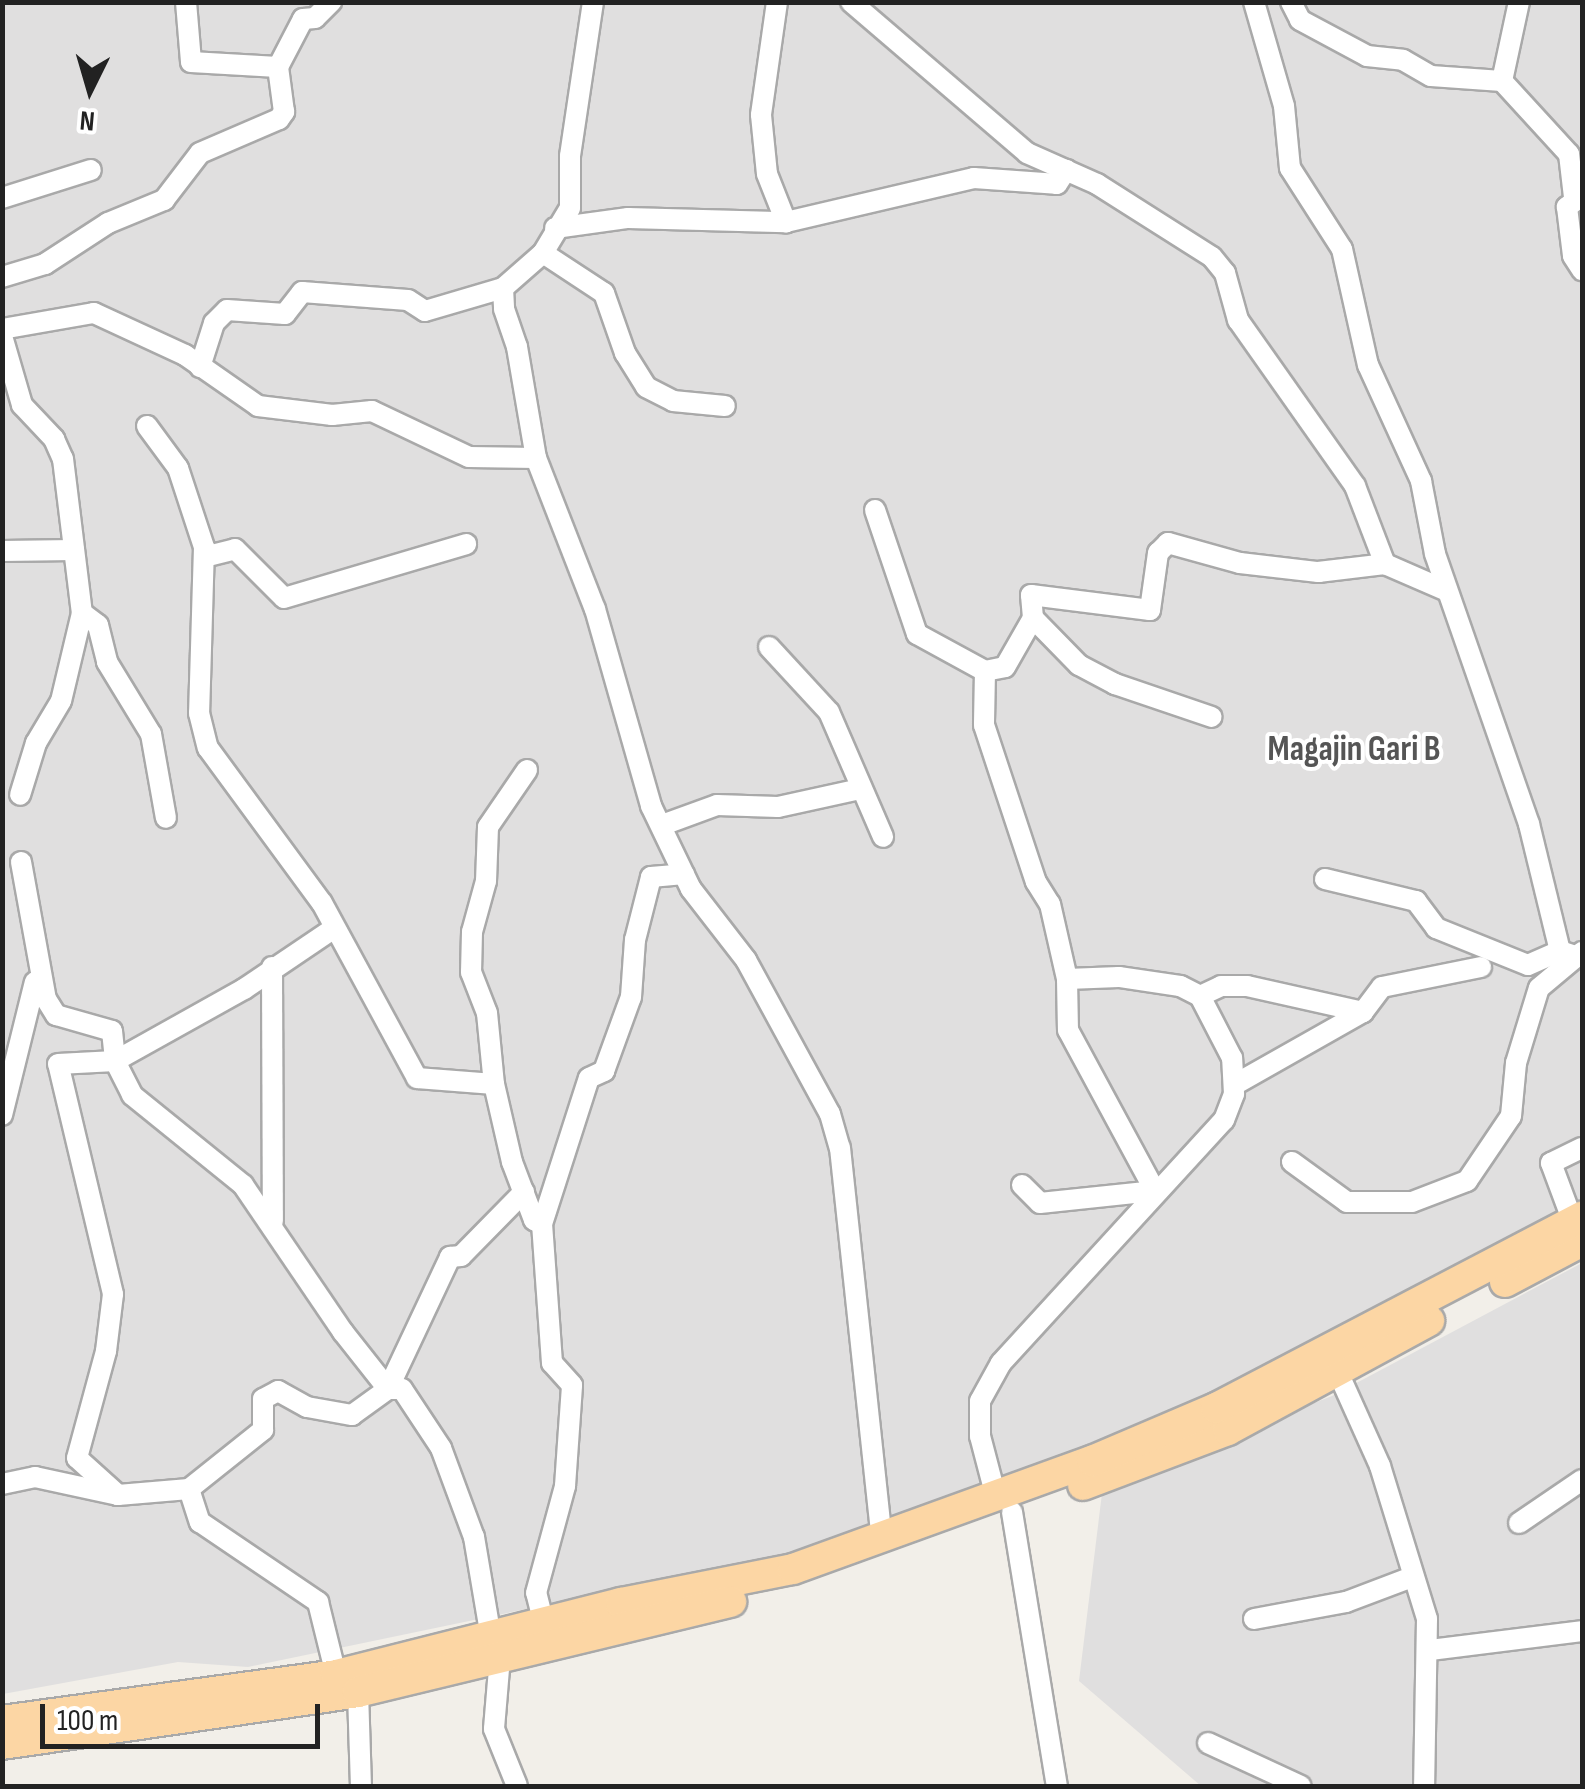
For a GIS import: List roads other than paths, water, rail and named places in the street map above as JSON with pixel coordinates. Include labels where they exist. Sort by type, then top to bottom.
[{"type":"main road","points":[[2,1744],[347,1683],[496,1648],[797,1588],[1095,1470],[1228,1430],[1579,1227]]},
{"type":"main road","points":[[1095,1470],[1579,1227]]},
{"type":"main road","points":[[496,1648],[544,1624],[793,1570],[1019,1499]]},
{"type":"main road","points":[[2,1722],[347,1683]]},
{"type":"street","points":[[186,2],[191,62],[278,67]]},
{"type":"street","points":[[2,277],[46,264],[108,223],[164,200],[200,154],[279,118],[284,112],[278,67],[303,19],[315,18],[330,2]]},
{"type":"street","points":[[200,367],[214,323],[227,310],[285,314],[302,292],[408,300],[424,311],[504,288],[543,254],[554,228],[570,208],[576,105],[594,2]]},
{"type":"street","points":[[778,2],[761,115],[767,174],[786,222]]},
{"type":"street","points":[[851,2],[1027,153],[1066,170],[1188,240],[1225,274],[1238,320],[1355,486],[1385,564]]},
{"type":"street","points":[[1280,2],[1254,4],[1284,106],[1290,168],[1342,249],[1368,365],[1421,481],[1447,592],[1572,953]]},
{"type":"street","points":[[1291,2],[1300,20],[1367,56],[1403,60],[1432,76],[1502,80],[1568,154],[1578,197],[1568,207],[1571,242],[1582,270]]},
{"type":"street","points":[[1502,80],[1519,2]]},
{"type":"street","points":[[2,198],[91,170]]},
{"type":"street","points":[[554,228],[628,218],[786,222],[974,178],[1057,184],[1066,170]]},
{"type":"street","points":[[543,254],[604,293],[618,337],[646,387],[673,401],[725,406]]},
{"type":"street","points":[[504,288],[536,458],[595,608],[651,806],[665,824],[684,874],[746,960],[830,1114],[840,1148],[882,1539]]},
{"type":"street","points":[[20,795],[36,744],[61,701],[82,613],[63,459],[54,439],[22,406],[3,337],[94,313],[200,367],[258,406],[332,415],[372,411],[469,457],[536,458]]},
{"type":"street","points":[[147,426],[178,468],[204,557],[200,726],[208,748],[322,903],[332,928],[395,1027],[417,1078],[494,1084]]},
{"type":"street","points":[[875,510],[917,634],[984,670],[1005,667],[1033,618],[1031,595],[1150,610],[1158,553],[1168,542],[1240,564],[1302,570],[1385,564],[1447,592]]},
{"type":"street","points":[[204,557],[235,548],[284,598],[466,544]]},
{"type":"street","points":[[2,552],[74,550]]},
{"type":"street","points":[[82,613],[98,625],[107,662],[151,734],[166,818]]},
{"type":"street","points":[[1033,618],[1079,664],[1115,684],[1212,718]]},
{"type":"street","points":[[769,647],[828,712],[853,757],[860,788],[883,837]]},
{"type":"street","points":[[984,670],[984,725],[1036,882],[1050,904],[1067,979],[1068,1030],[1155,1191]]},
{"type":"street","points":[[527,770],[488,827],[486,881],[472,932],[471,972],[487,1013],[494,1084],[524,1192],[542,1224]]},
{"type":"street","points":[[665,824],[718,805],[778,807],[860,788]]},
{"type":"street","points":[[21,862],[46,999],[56,1015],[112,1031],[115,1061],[132,1095],[243,1185],[273,1221],[388,1389]]},
{"type":"street","points":[[544,1624],[536,1593],[565,1486],[572,1385],[552,1363],[542,1224],[590,1078],[604,1070],[631,997],[635,940],[651,877],[684,874]]},
{"type":"street","points":[[1325,879],[1416,901],[1436,928],[1528,965],[1572,953]]},
{"type":"street","points":[[118,1495],[77,1458],[106,1351],[113,1294],[58,1064],[115,1061],[332,928]]},
{"type":"street","points":[[2,1114],[34,1005],[37,950]]},
{"type":"street","points":[[1292,1162],[1347,1202],[1412,1202],[1467,1181],[1511,1116],[1516,1063],[1539,988],[1572,953]]},
{"type":"street","points":[[272,967],[273,1221]]},
{"type":"street","points":[[1234,1085],[1362,1012],[1382,987],[1481,967]]},
{"type":"street","points":[[1057,1786],[1019,1499],[980,1436],[980,1401],[1026,1333],[1224,1120],[1234,1085],[1232,1058],[1200,996],[1180,986],[1135,979],[1067,979]]},
{"type":"street","points":[[1200,996],[1222,986],[1247,986],[1362,1012]]},
{"type":"street","points":[[1579,1227],[1551,1163],[1582,1148]]},
{"type":"street","points":[[1022,1185],[1040,1202],[1155,1191]]},
{"type":"street","points":[[2,1484],[35,1477],[118,1495],[190,1489],[263,1430],[262,1400],[278,1391],[308,1407],[352,1415],[388,1389],[450,1257],[461,1256],[524,1192]]},
{"type":"street","points":[[1336,1368],[1380,1466],[1430,1650],[1424,1786]]},
{"type":"street","points":[[388,1389],[402,1389],[442,1448],[463,1497],[496,1648],[494,1729],[516,1786]]},
{"type":"street","points":[[1519,1523],[1582,1480]]},
{"type":"street","points":[[190,1489],[200,1522],[318,1602],[347,1683],[362,1786]]},
{"type":"street","points":[[1254,1619],[1346,1602],[1412,1578]]},
{"type":"street","points":[[1430,1650],[1582,1631]]},
{"type":"street","points":[[1208,1743],[1301,1786]]},
{"type":"district","name":"Magajin Gari B","points":[[1354,750]]}]
